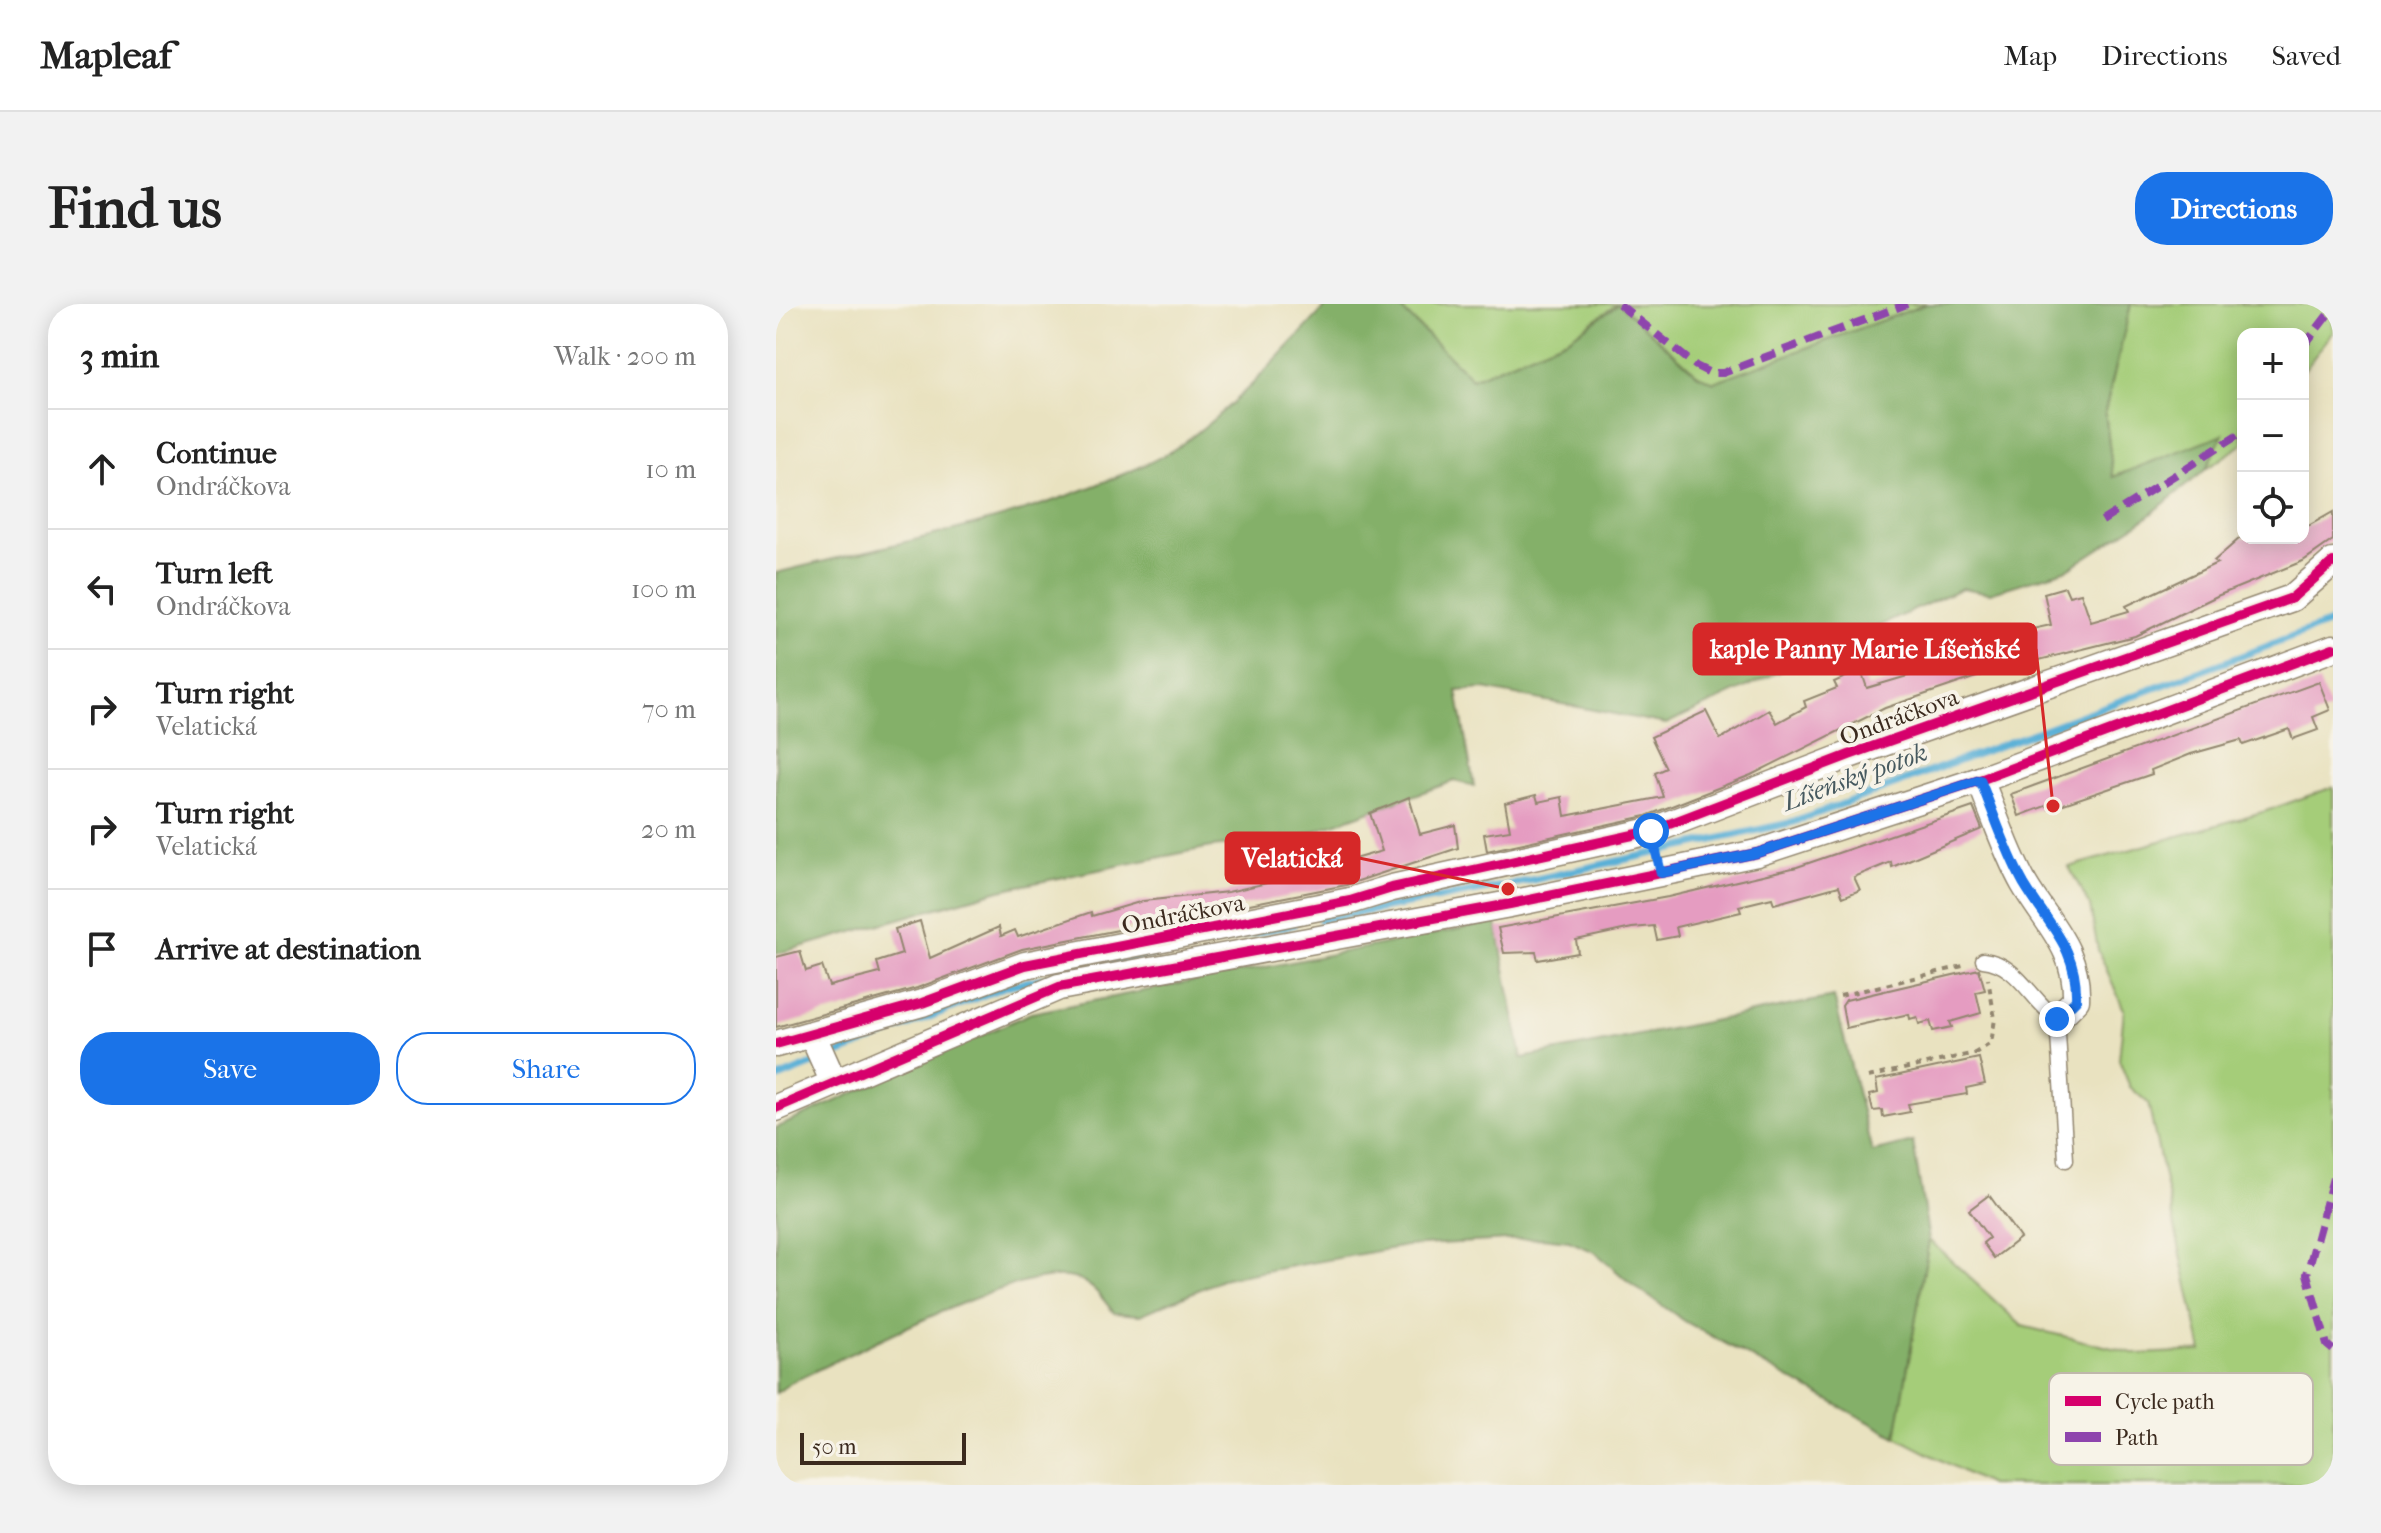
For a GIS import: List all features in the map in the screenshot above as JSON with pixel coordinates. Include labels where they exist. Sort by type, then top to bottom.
[{"type":"street","name":"Ondráčkova","points":[[776,1044],[824,1060],[1059,987],[1656,851],[1849,755],[2292,598],[2333,562]]},
{"type":"street","name":"Ondráčkova","points":[[776,1108],[824,1060],[922,1003],[1025,965],[1350,901],[1392,888],[1656,851],[1757,853],[1980,780],[2333,648]]},
{"type":"street","points":[[1980,780],[2023,882],[2062,941],[2077,974],[2076,1000],[2057,1019]]},
{"type":"lane","points":[[1983,960],[2004,964],[2037,1004],[2057,1019],[2066,1160]]},
{"type":"path","points":[[1840,996],[1983,960],[1995,1019],[1991,1043],[1975,1053],[1868,1077]]},
{"type":"green space","points":[[1328,304],[1396,304],[1472,379],[1569,338],[1619,304],[1698,375],[1714,382],[1927,304],[2131,304],[2105,411],[2113,477],[2223,434],[2206,469],[2146,518],[2068,569],[1990,593],[1962,588],[1666,724],[1484,689],[1457,691],[1474,786],[1454,781],[1292,839],[1211,847],[1000,890],[776,954],[776,573],[1014,514],[1147,464],[1200,431],[1257,379]]},
{"type":"green space","points":[[1396,304],[1617,304],[1569,338],[1472,379]]},
{"type":"green space","points":[[1619,304],[1927,304],[1714,382],[1698,375]]},
{"type":"green space","points":[[2131,304],[2333,304],[2333,332],[2309,363],[2309,328],[2237,328],[2237,448],[2206,469],[2222,435],[2113,477],[2105,411]]},
{"type":"green space","points":[[2333,787],[2333,1485],[1989,1485],[1896,1437],[1929,1240],[2022,1326],[2137,1354],[2202,1351],[2148,1103],[2130,1087],[2119,1060],[2124,1010],[2098,950],[2090,906],[2069,867],[2266,811]]},
{"type":"green space","points":[[1496,922],[1522,1058],[1834,997],[1872,1152],[1913,1142],[1929,1240],[1896,1437],[1686,1322],[1631,1284],[1595,1252],[1569,1241],[1542,1238],[1406,1246],[1226,1278],[1140,1315],[1114,1313],[1096,1292],[1080,1280],[1048,1278],[1014,1285],[934,1315],[792,1382],[776,1393],[776,1128],[1031,1013]]},
{"type":"building","points":[[2333,512],[2333,540],[2303,561],[2217,596],[2135,636],[1991,672],[1885,708],[1751,775],[1646,816],[1487,851],[1484,834],[1510,830],[1505,803],[1536,795],[1538,802],[1562,797],[1565,816],[1663,797],[1655,773],[1666,768],[1651,737],[1706,711],[1720,739],[1769,710],[1777,723],[1806,707],[1804,701],[1837,688],[1834,682],[1861,670],[1867,688],[1914,674],[1911,664],[1972,642],[2051,625],[2044,593],[2065,587],[2069,596],[2081,593],[2091,622],[2129,611],[2126,606],[2217,563],[2214,561],[2237,541],[2237,544],[2309,544],[2309,526]]},
{"type":"building","points":[[2319,682],[2330,710],[2313,717],[2318,730],[2293,739],[2289,729],[2243,745],[2241,740],[2191,754],[2151,770],[2152,774],[2019,816],[2011,794]]},
{"type":"building","points":[[1409,797],[1420,834],[1455,825],[1458,848],[1346,885],[1022,949],[917,988],[776,1027],[776,957],[800,951],[806,971],[822,966],[829,986],[880,973],[877,962],[902,954],[895,929],[920,921],[930,958],[999,927],[1001,936],[1015,930],[1018,937],[1091,912],[1092,916],[1143,901],[1228,892],[1284,879],[1382,851],[1370,813]]},
{"type":"building","points":[[1973,807],[1982,829],[1892,867],[1891,862],[1854,877],[1860,890],[1843,897],[1839,886],[1774,904],[1772,898],[1739,906],[1741,912],[1676,927],[1678,936],[1657,940],[1654,926],[1632,928],[1576,940],[1578,953],[1538,960],[1536,952],[1504,953],[1498,928],[1668,897],[1797,867]]},
{"type":"building","points":[[1979,969],[1985,990],[1976,992],[1981,1013],[1950,1022],[1952,1027],[1933,1031],[1930,1021],[1919,1024],[1917,1017],[1910,1019],[1909,1014],[1846,1028],[1842,1006],[1846,1000]]},
{"type":"building","points":[[1979,1058],[1985,1084],[1966,1088],[1967,1094],[1908,1104],[1910,1112],[1883,1117],[1882,1110],[1873,1111],[1869,1095],[1878,1093],[1876,1080]]},
{"type":"building","points":[[1989,1195],[2020,1238],[1994,1258],[1983,1243],[1989,1238],[1969,1210]]},
{"type":"waterway","name":"Líšeňský potok","points":[[1321,920],[1514,884],[1794,822],[2333,622]]},
{"type":"waterway","name":"Líšeňský potok","points":[[830,1057],[1006,986],[1293,925]]},
{"type":"waterway","name":"Líšeňský potok","points":[[776,1079],[818,1062]]},
{"type":"marked path","points":[[1619,304],[1696,366],[1710,373],[1723,373],[1907,304]]},
{"type":"marked path","points":[[2309,339],[2333,308]]},
{"type":"marked path","points":[[2102,521],[2237,436]]},
{"type":"marked path","points":[[2333,1178],[2307,1274],[2327,1345],[2333,1350]]},
{"type":"cycle path","points":[[776,1044],[922,1003],[1025,965],[1350,901],[1392,888],[1651,831],[1849,755],[2292,598],[2333,562]]},
{"type":"cycle path","points":[[776,1108],[1059,987],[1510,904],[1757,853],[1980,780],[2333,648]]},
{"type":"place","name":"kaple Panny Marie Líšeňské","points":[[2053,806]]},
{"type":"place","name":"Velatická","points":[[1508,889]]},
{"type":"route","points":[[1651,831],[1661,873],[1757,853],[1980,780],[2023,882],[2062,941],[2077,974],[2076,1000],[2057,1019]]}]
